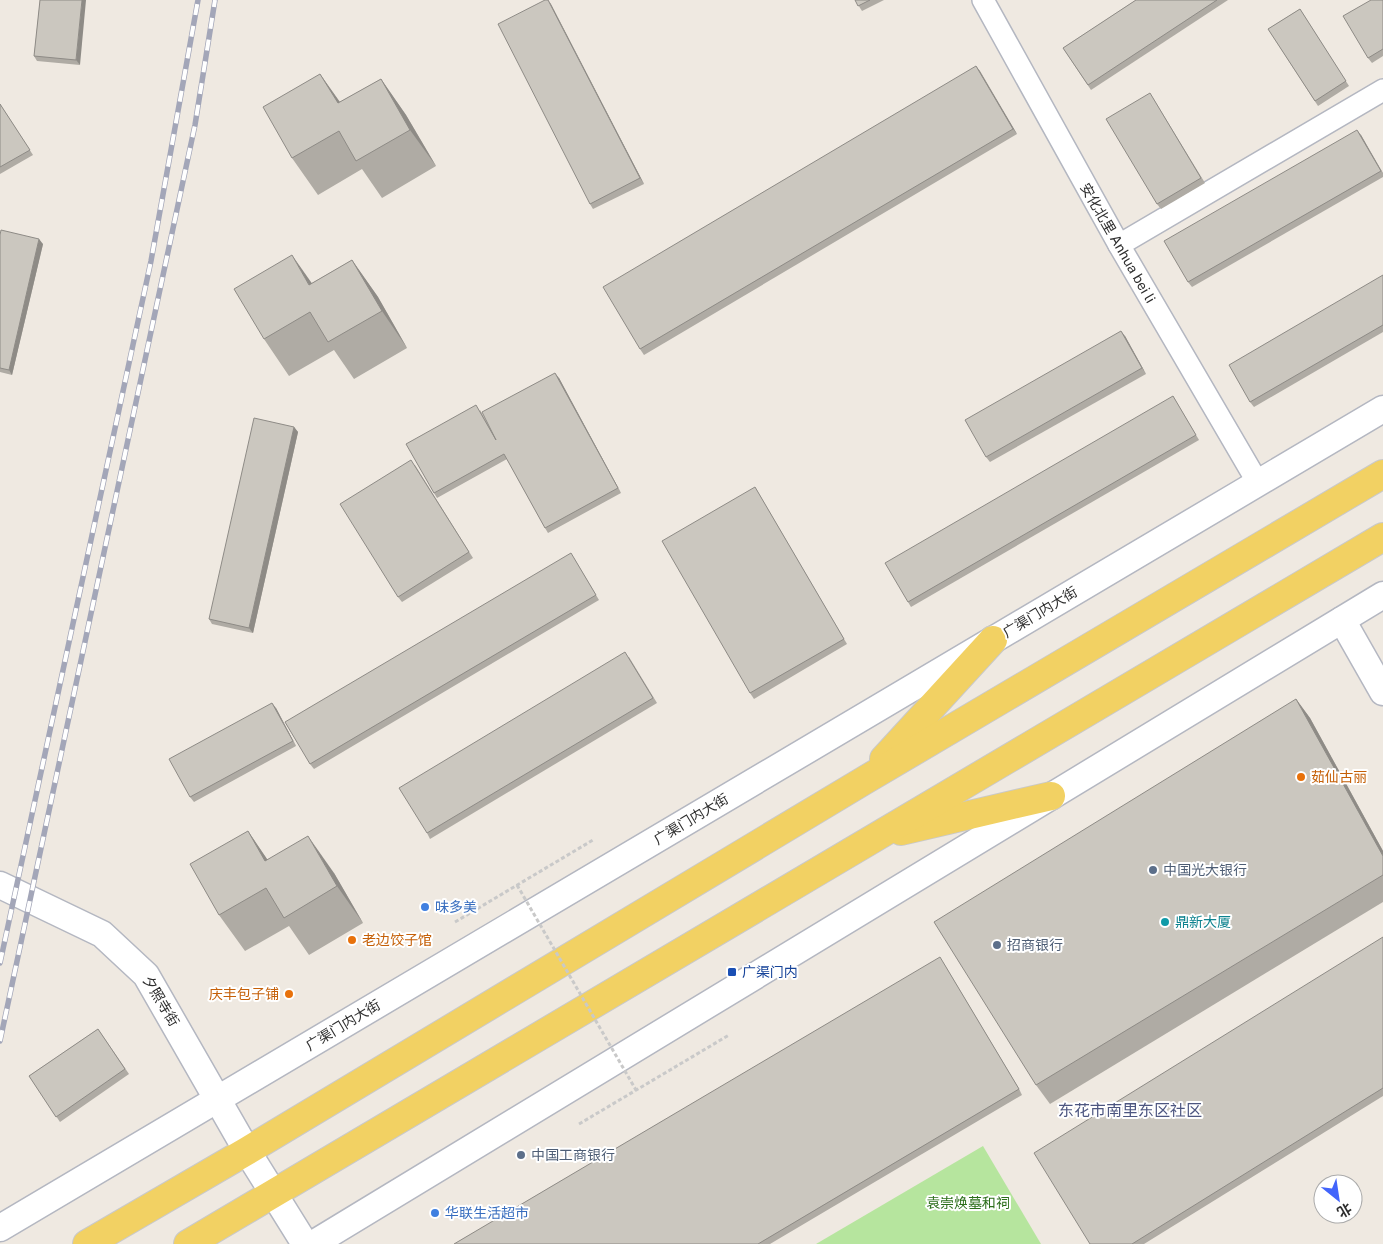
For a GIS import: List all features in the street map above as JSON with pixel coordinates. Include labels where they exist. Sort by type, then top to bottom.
[{"type":"main road","points":[[88,1244],[865,780],[1383,474]]},
{"type":"main road","points":[[188,1244],[274,1195],[1383,537]]},
{"type":"main road","points":[[865,780],[993,640]]},
{"type":"main road","points":[[876,837],[1051,796]]},
{"type":"street","name":"安化北里 Anhua bei li","points":[[983,0],[1119,245],[1258,483]]},
{"type":"street","points":[[1119,245],[1380,99]]},
{"type":"street","name":"广渠门内大街","points":[[0,1228],[1383,409]]},
{"type":"street","points":[[313,1244],[1383,595]]},
{"type":"street","points":[[1342,620],[1383,692]]},
{"type":"street","name":"夕照寺街","points":[[0,886],[102,934],[146,975],[274,1195],[305,1244]]},
{"type":"path","points":[[455,922],[593,840]]},
{"type":"path","points":[[517,885],[636,1090]]},
{"type":"path","points":[[579,1124],[729,1035]]},
{"type":"green space","name":"袁崇焕墓和祠","points":[[983,1146],[1041,1244],[816,1244]]},
{"type":"building","points":[[40,0],[82,0],[76,60],[34,56]]},
{"type":"building","points":[[548,0],[640,178],[590,204],[498,24]]},
{"type":"building","points":[[855,0],[870,0],[858,6]]},
{"type":"building","points":[[1136,0],[1217,0],[1088,85],[1063,48]]},
{"type":"building","points":[[1371,0],[1383,0],[1383,49],[1368,58],[1343,16]]},
{"type":"building","points":[[1300,9],[1346,81],[1315,101],[1268,29]]},
{"type":"building","points":[[976,66],[1013,129],[640,349],[603,287]]},
{"type":"building","points":[[320,74],[338,103],[381,79],[410,130],[356,161],[339,131],[292,158],[263,107]]},
{"type":"building","points":[[1150,93],[1201,178],[1157,204],[1106,119]]},
{"type":"building","points":[[0,104],[30,150],[0,167]]},
{"type":"building","points":[[1357,130],[1381,171],[1188,282],[1164,241]]},
{"type":"building","points":[[1,230],[39,239],[9,370],[0,368]]},
{"type":"building","points":[[292,255],[309,285],[352,260],[382,311],[328,342],[310,312],[264,339],[234,289]]},
{"type":"building","points":[[1383,275],[1383,325],[1250,402],[1229,365]]},
{"type":"building","points":[[1121,331],[1142,368],[986,457],[965,420]]},
{"type":"building","points":[[555,373],[618,488],[545,528],[504,454],[434,493],[406,444],[476,405],[496,440],[482,412]]},
{"type":"building","points":[[1173,396],[1196,435],[908,602],[885,563]]},
{"type":"building","points":[[254,418],[294,427],[249,628],[209,619]]},
{"type":"building","points":[[411,460],[469,552],[398,597],[340,504]]},
{"type":"building","points":[[755,487],[844,639],[750,693],[662,541]]},
{"type":"building","points":[[571,553],[596,595],[310,764],[285,722]]},
{"type":"building","points":[[625,652],[653,698],[427,833],[399,788]]},
{"type":"building","name":"鼎新大厦","points":[[1296,699],[1383,856],[1383,875],[1036,1085],[934,922]]},
{"type":"building","points":[[272,703],[293,741],[190,797],[169,759]]},
{"type":"building","points":[[248,831],[265,861],[308,836],[337,886],[284,918],[266,888],[219,915],[190,864]]},
{"type":"building","points":[[1383,937],[1383,1088],[1132,1244],[1090,1244],[1034,1153]]},
{"type":"building","points":[[940,957],[1019,1089],[758,1244],[454,1244]]},
{"type":"building","points":[[98,1029],[125,1069],[56,1117],[29,1076]]},
{"type":"railway","points":[[0,963],[151,261],[198,0]]},
{"type":"railway","points":[[0,1041],[195,125],[215,0]]},
{"type":"place","name":"茹仙古丽","points":[[1301,777]]},
{"type":"place","name":"中国光大银行","points":[[1153,870]]},
{"type":"place","name":"味多美","points":[[425,907]]},
{"type":"place","name":"鼎新大厦","points":[[1165,922]]},
{"type":"place","name":"老边饺子馆","points":[[352,940]]},
{"type":"place","name":"招商银行","points":[[997,945]]},
{"type":"place","name":"广渠门内","points":[[732,972]]},
{"type":"place","name":"庆丰包子铺","points":[[289,994]]},
{"type":"place","name":"中国工商银行","points":[[521,1155]]},
{"type":"place","name":"华联生活超市","points":[[435,1213]]},
{"type":"district","name":"东花市南里东区社区","points":[[1130,1110]]}]
